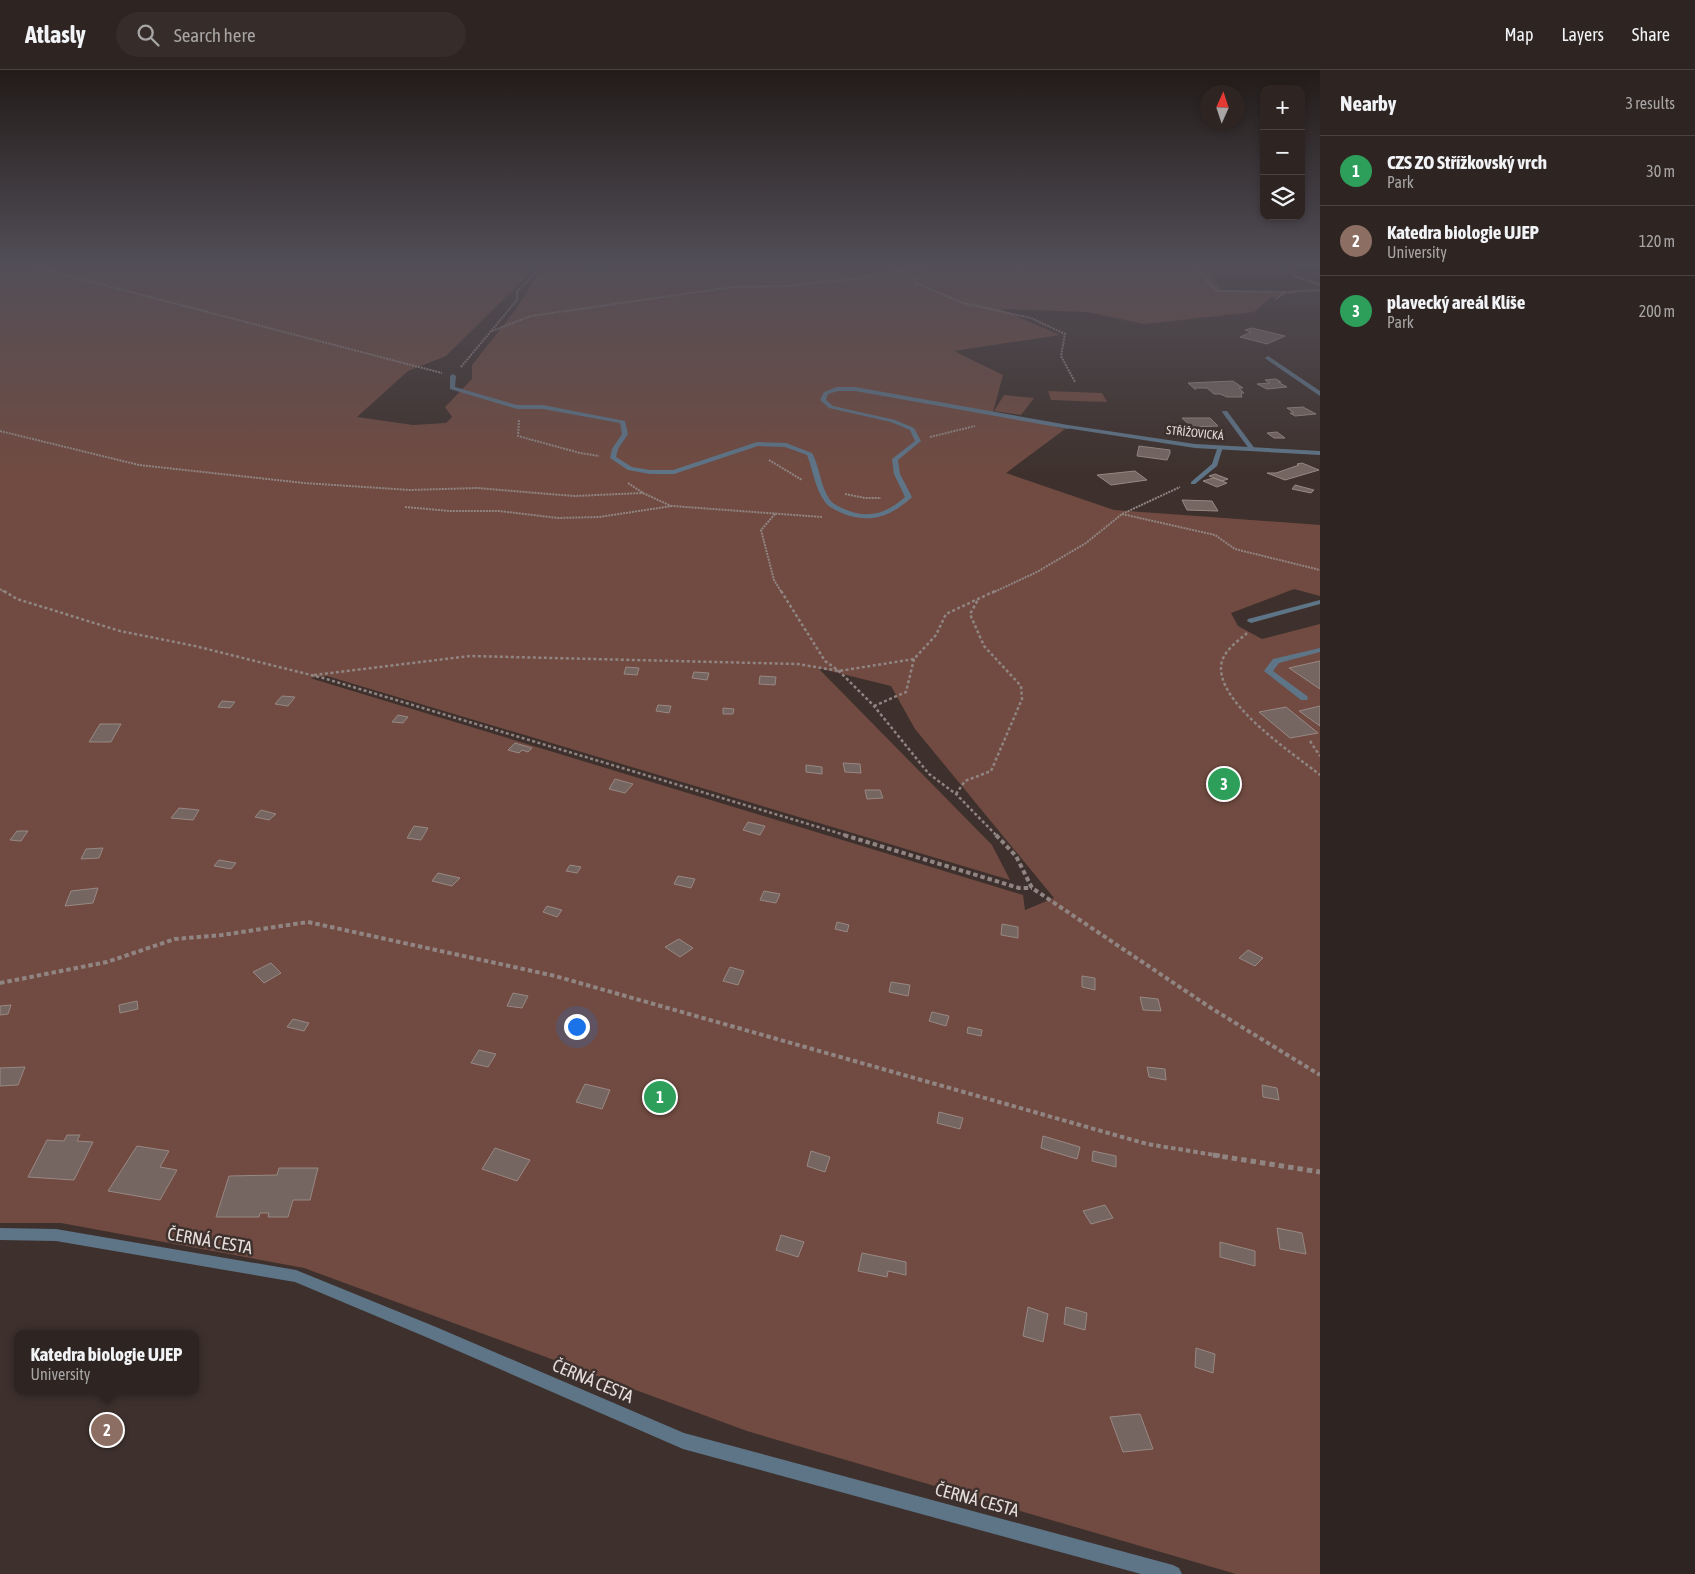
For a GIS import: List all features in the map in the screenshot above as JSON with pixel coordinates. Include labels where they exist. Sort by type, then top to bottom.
[{"type":"street","points":[[1268,358],[1320,394]]},
{"type":"street","points":[[454,376],[452,388],[517,407],[543,407],[623,422],[625,434],[615,449],[613,458],[630,469],[650,472],[674,472],[757,444],[786,445],[810,454],[821,490],[828,504],[858,517],[880,516],[898,508],[909,497]]},
{"type":"street","name":"STŘÍŽOVICKÁ","points":[[909,497],[897,474],[895,459],[918,441],[912,429],[893,421],[830,407],[823,400],[826,393],[837,389],[855,389],[1068,427],[1196,446],[1320,453]]},
{"type":"street","points":[[1225,412],[1252,449]]},
{"type":"street","points":[[1193,483],[1215,465],[1220,447]]},
{"type":"street","points":[[1252,621],[1320,602]]},
{"type":"street","points":[[1304,698],[1268,671],[1276,661],[1320,650]]},
{"type":"street","name":"ČERNÁ CESTA","points":[[0,1234],[56,1234],[296,1276],[683,1441],[1173,1574]]},
{"type":"path","points":[[293,334],[454,376],[488,334]]},
{"type":"path","points":[[1064,334],[1061,356],[1075,382]]},
{"type":"path","points":[[517,407],[518,436],[580,453],[613,458]]},
{"type":"path","points":[[0,431],[139,465],[304,483],[410,490],[477,488],[574,496],[643,493],[672,506]]},
{"type":"path","points":[[769,460],[793,476],[821,490],[865,498],[909,497]]},
{"type":"path","points":[[874,706],[906,692],[914,659],[936,635],[946,614],[979,597],[1037,572],[1086,543],[1122,514],[1193,483]]},
{"type":"path","points":[[404,506],[450,511],[499,511],[558,518],[599,517],[672,506],[822,517]]},
{"type":"path","points":[[775,514],[761,530],[774,580],[825,661],[839,671],[874,706],[929,774],[956,794],[1016,856],[1032,888],[1211,1008],[1320,1075]]},
{"type":"path","points":[[1122,514],[1215,535],[1235,549],[1320,570]]},
{"type":"path","points":[[0,589],[18,598],[120,631],[195,646],[311,675],[1019,888],[1032,888]]},
{"type":"path","points":[[956,794],[965,781],[991,771],[1022,699],[1021,686],[995,661],[981,643],[974,628],[970,614],[979,597]]},
{"type":"path","points":[[1252,621],[1249,632],[1236,640],[1222,658],[1219,671],[1223,687],[1240,710],[1320,775]]},
{"type":"path","points":[[311,675],[470,656],[798,664],[839,671],[914,659]]},
{"type":"path","points":[[1310,740],[1315,752],[1320,756]]},
{"type":"path","points":[[0,983],[107,962],[175,939],[222,935],[308,922],[555,976],[1147,1144],[1320,1172]]},
{"type":"shaded area","points":[[0,334],[468,334],[446,356],[408,371],[357,417],[413,425],[446,423],[452,417],[445,407],[472,379],[472,365],[496,334],[1058,334],[1060,335],[954,351],[1003,375],[993,412],[1065,429],[1006,473],[1114,510],[1320,525],[1320,596],[1294,589],[1231,613],[1238,626],[1262,639],[1320,624],[1320,1574],[1236,1574],[747,1431],[304,1268],[61,1223],[0,1223]],"holes":[[[818,668],[891,686],[915,729],[1054,898],[1025,910],[1023,895],[310,678],[327,676],[1010,880],[992,845]]]},
{"type":"shaded area","points":[[1048,391],[1102,393],[1107,402],[1051,400]]},
{"type":"shaded area","points":[[1004,395],[1034,398],[1021,415],[994,411]]},
{"type":"building","points":[[1246,334],[1285,336],[1267,344],[1240,337]]},
{"type":"building","points":[[1276,379],[1287,387],[1267,389],[1257,384],[1270,383],[1265,380]]},
{"type":"building","points":[[1233,381],[1243,388],[1239,388],[1244,393],[1241,393],[1242,397],[1227,397],[1214,394],[1207,388],[1194,388],[1196,390],[1188,383]]},
{"type":"building","points":[[1303,407],[1316,414],[1295,416],[1287,408]]},
{"type":"building","points":[[1182,418],[1210,418],[1218,426],[1192,427]]},
{"type":"building","points":[[1277,432],[1285,438],[1274,438],[1267,433]]},
{"type":"building","points":[[1139,446],[1170,450],[1170,453],[1167,460],[1137,456]]},
{"type":"building","points":[[1302,463],[1319,470],[1285,480],[1267,473],[1276,473]]},
{"type":"building","points":[[1135,471],[1147,480],[1111,485],[1097,475]]},
{"type":"building","points":[[1215,474],[1228,479],[1222,481],[1209,476]]},
{"type":"building","points":[[1213,478],[1227,483],[1217,487],[1203,481]]},
{"type":"building","points":[[1295,485],[1314,490],[1311,493],[1292,489]]},
{"type":"building","points":[[1182,500],[1212,501],[1218,511],[1187,510]]},
{"type":"building","points":[[1320,661],[1320,689],[1289,668]]},
{"type":"building","points":[[626,667],[639,668],[637,675],[624,674]]},
{"type":"building","points":[[694,672],[709,673],[707,680],[692,678]]},
{"type":"building","points":[[760,676],[776,677],[775,685],[759,684]]},
{"type":"building","points":[[282,696],[295,697],[288,706],[275,704]]},
{"type":"building","points":[[222,701],[235,702],[230,708],[218,707]]},
{"type":"building","points":[[658,705],[671,706],[669,713],[656,711]]},
{"type":"building","points":[[1320,706],[1320,726],[1299,711]]},
{"type":"building","points":[[1286,707],[1318,733],[1290,738],[1259,712]]},
{"type":"building","points":[[723,708],[734,709],[733,714],[723,714]]},
{"type":"building","points":[[398,715],[408,717],[403,723],[392,722]]},
{"type":"building","points":[[100,724],[121,724],[111,742],[89,742]]},
{"type":"building","points":[[515,743],[532,748],[528,752],[522,750],[519,753],[508,750]]},
{"type":"building","points":[[843,763],[860,764],[861,773],[845,772]]},
{"type":"building","points":[[806,765],[822,767],[822,774],[806,772]]},
{"type":"building","points":[[615,779],[633,784],[625,793],[609,789]]},
{"type":"building","points":[[865,790],[880,790],[883,798],[867,799]]},
{"type":"building","points":[[179,808],[199,810],[193,820],[171,818]]},
{"type":"building","points":[[261,810],[276,814],[269,820],[255,817]]},
{"type":"building","points":[[748,822],[765,826],[760,835],[743,830]]},
{"type":"building","points":[[414,826],[428,828],[421,840],[407,838]]},
{"type":"building","points":[[17,831],[28,831],[21,841],[10,840]]},
{"type":"building","points":[[103,848],[99,858],[81,859],[86,849]]},
{"type":"building","points":[[219,860],[236,863],[231,869],[214,866]]},
{"type":"building","points":[[570,865],[581,867],[577,873],[566,871]]},
{"type":"building","points":[[438,873],[460,878],[452,886],[432,881]]},
{"type":"building","points":[[678,876],[695,879],[691,888],[674,884]]},
{"type":"building","points":[[98,888],[93,903],[65,906],[71,891]]},
{"type":"building","points":[[764,891],[780,894],[776,903],[760,900]]},
{"type":"building","points":[[547,906],[562,910],[557,917],[543,912]]},
{"type":"building","points":[[837,922],[849,925],[847,932],[835,929]]},
{"type":"building","points":[[1002,924],[1018,927],[1018,938],[1001,935]]},
{"type":"building","points":[[679,939],[693,948],[680,957],[665,947]]},
{"type":"building","points":[[1248,950],[1263,958],[1255,966],[1239,958]]},
{"type":"building","points":[[271,963],[281,973],[264,983],[253,972]]},
{"type":"building","points":[[730,967],[744,971],[738,985],[723,981]]},
{"type":"building","points":[[1082,976],[1095,978],[1095,990],[1082,987]]},
{"type":"building","points":[[891,982],[910,985],[908,996],[889,992]]},
{"type":"building","points":[[513,993],[528,996],[522,1008],[507,1006]]},
{"type":"building","points":[[1140,997],[1158,999],[1161,1011],[1143,1010]]},
{"type":"building","points":[[137,1001],[138,1009],[120,1013],[119,1005]]},
{"type":"building","points":[[11,1005],[8,1014],[0,1015],[0,1006]]},
{"type":"building","points":[[932,1012],[949,1016],[946,1026],[929,1021]]},
{"type":"building","points":[[293,1019],[309,1023],[304,1031],[287,1027]]},
{"type":"building","points":[[968,1027],[982,1030],[981,1036],[967,1033]]},
{"type":"building","points":[[479,1050],[496,1054],[488,1067],[471,1063]]},
{"type":"building","points":[[25,1067],[18,1085],[0,1086],[0,1068]]},
{"type":"building","points":[[1147,1067],[1165,1069],[1166,1080],[1149,1077]]},
{"type":"building","points":[[585,1084],[610,1090],[602,1109],[576,1102]]},
{"type":"building","points":[[1262,1085],[1277,1088],[1279,1100],[1263,1097]]},
{"type":"building","points":[[939,1112],[963,1118],[960,1129],[937,1123]]},
{"type":"building","points":[[67,1135],[80,1135],[77,1141],[93,1142],[74,1180],[28,1177],[47,1140],[64,1141]]},
{"type":"building","points":[[1043,1136],[1080,1147],[1077,1159],[1041,1148]]},
{"type":"building","points":[[137,1146],[169,1151],[160,1167],[177,1170],[160,1200],[108,1191]]},
{"type":"building","points":[[495,1148],[530,1160],[517,1181],[482,1169]]},
{"type":"building","points":[[811,1151],[830,1157],[825,1172],[807,1166]]},
{"type":"building","points":[[1093,1151],[1116,1156],[1116,1167],[1092,1161]]},
{"type":"building","points":[[279,1168],[318,1168],[310,1200],[293,1200],[288,1217],[268,1217],[269,1213],[260,1213],[259,1217],[216,1217],[229,1176],[277,1175]]},
{"type":"building","points":[[1105,1205],[1113,1218],[1091,1224],[1083,1211]]},
{"type":"building","points":[[1277,1228],[1302,1233],[1306,1254],[1280,1249]]},
{"type":"building","points":[[781,1235],[804,1242],[798,1257],[776,1250]]},
{"type":"building","points":[[1220,1242],[1255,1251],[1255,1266],[1220,1257]]},
{"type":"building","points":[[862,1253],[906,1262],[906,1275],[888,1271],[887,1277],[858,1271]]},
{"type":"building","points":[[1028,1307],[1048,1314],[1043,1342],[1023,1336]]},
{"type":"building","points":[[1066,1307],[1087,1313],[1085,1330],[1064,1324]]},
{"type":"building","points":[[1196,1348],[1215,1354],[1213,1373],[1195,1367]]},
{"type":"building","points":[[1140,1414],[1153,1449],[1123,1452],[1110,1417]]},
{"type":"place","name":"plavecký areál Klíše","points":[[1224,784]]},
{"type":"place","name":"CZS ZO Střížkovský vrch","points":[[660,1097]]},
{"type":"place","name":"Katedra biologie UJEP","points":[[107,1430]]}]
